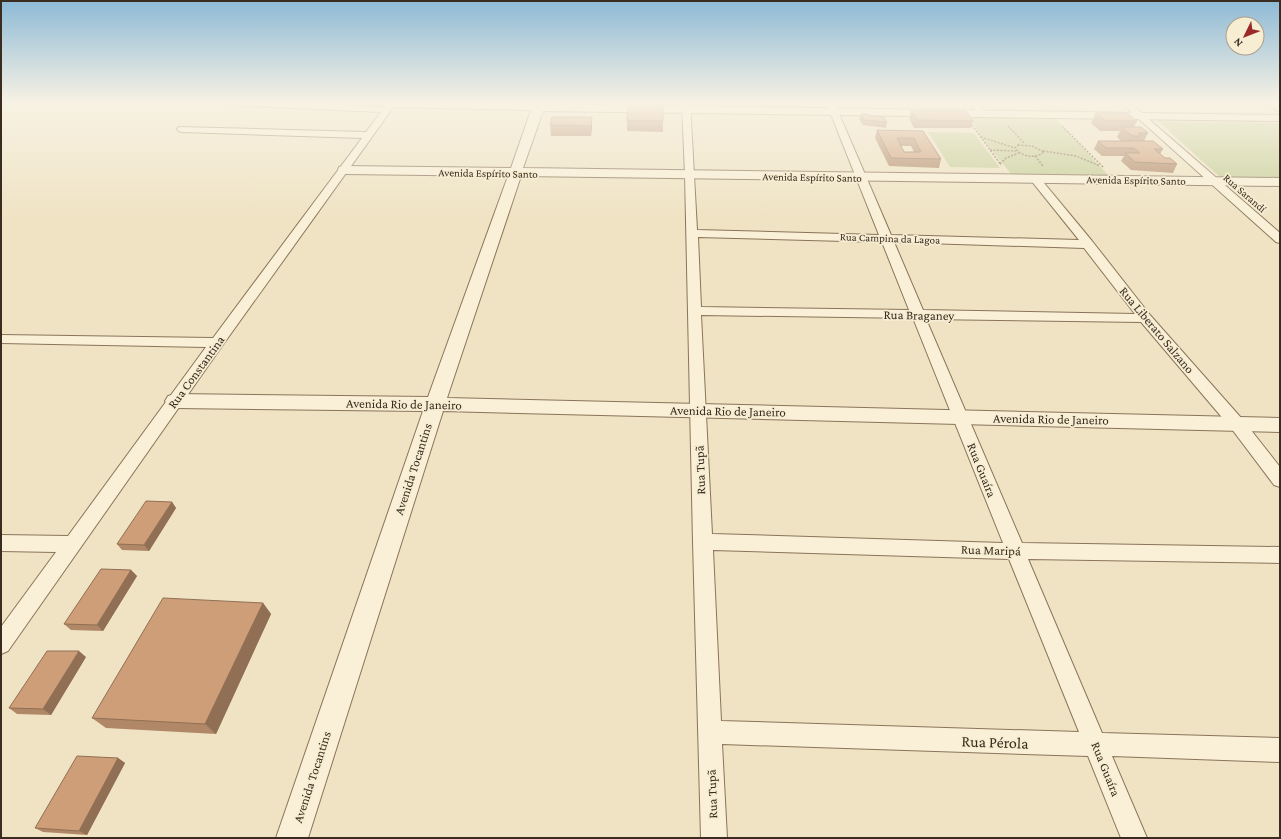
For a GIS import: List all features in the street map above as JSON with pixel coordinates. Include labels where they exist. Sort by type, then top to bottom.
[{"type":"street","name":"Rua Constantina","points":[[1,644],[175,401],[365,141]]},
{"type":"street","name":"Avenida Tocantins","points":[[292,838],[435,404],[526,141]]},
{"type":"street","name":"Rua Tupã","points":[[688,141],[714,838]]},
{"type":"street","name":"Rua Guaíra","points":[[846,141],[1134,838]]},
{"type":"street","name":"Rua Sarandí","points":[[1169,141],[1280,239]]},
{"type":"street","name":"Avenida Espírito Santo","points":[[344,170],[1280,182]]},
{"type":"street","name":"Rua Liberato Salzano","points":[[1035,179],[1088,244],[1145,318],[1236,424],[1280,480]]},
{"type":"street","name":"Rua Campina da Lagoa","points":[[691,233],[1088,244]]},
{"type":"street","name":"Rua Braganey","points":[[694,311],[1145,318]]},
{"type":"street","points":[[1,338],[217,343]]},
{"type":"street","name":"Avenida Rio de Janeiro","points":[[175,401],[435,404],[1280,425]]},
{"type":"street","points":[[1,542],[73,544]]},
{"type":"street","name":"Rua Maripá","points":[[702,542],[1016,551],[1280,555]]},
{"type":"street","name":"Rua Pérola","points":[[710,732],[1280,750]]},
{"type":"path","points":[[984,141],[1010,179]]},
{"type":"path","points":[[994,141],[1015,148],[1020,153],[1026,155],[1038,156],[1043,154],[1043,151]]},
{"type":"path","points":[[1077,141],[1116,180]]},
{"type":"path","points":[[1015,148],[1018,145],[1025,144],[1038,147],[1043,151],[1076,156],[1102,167]]},
{"type":"path","points":[[990,150],[1017,151]]},
{"type":"path","points":[[1000,164],[1006,158],[1020,153]]},
{"type":"green space","points":[[934,141],[980,141],[1000,168],[950,167]]},
{"type":"green space","points":[[984,141],[1077,141],[1109,176],[1012,175]]},
{"type":"green space","points":[[1180,141],[1280,141],[1280,179],[1221,178]]},
{"type":"building","points":[[883,141],[899,141],[904,152],[921,152],[916,141],[930,141],[941,159],[891,158]]},
{"type":"building","points":[[1098,141],[1153,141],[1163,149],[1154,149],[1165,158],[1170,158],[1177,164],[1135,162],[1125,153],[1140,153],[1134,148],[1106,148]]},
{"type":"building","points":[[146,501],[172,502],[144,545],[117,544]]},
{"type":"building","points":[[101,569],[131,570],[97,625],[64,624]]},
{"type":"building","points":[[163,598],[263,603],[205,724],[92,718]]},
{"type":"building","points":[[47,651],[79,651],[43,709],[9,708]]},
{"type":"building","points":[[77,756],[118,758],[79,831],[35,828]]}]
